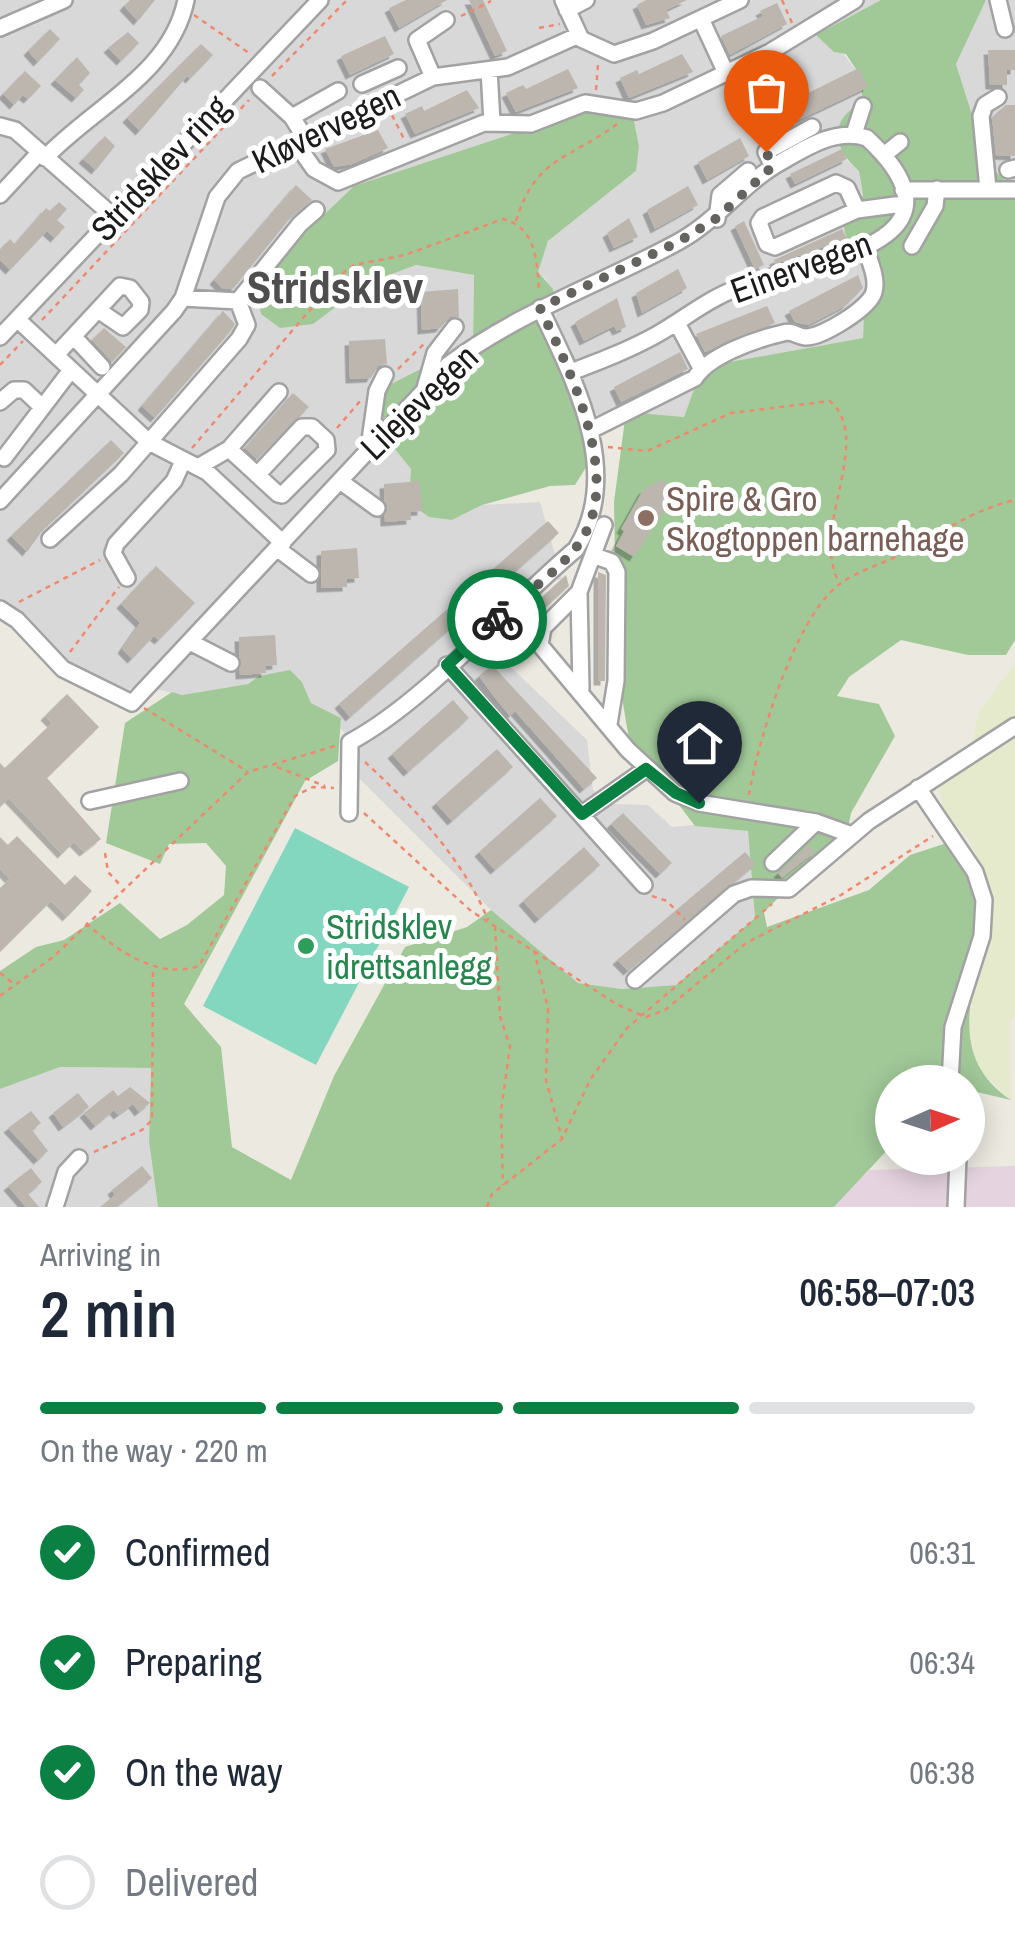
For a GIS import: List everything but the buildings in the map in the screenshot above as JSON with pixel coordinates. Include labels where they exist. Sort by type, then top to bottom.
[{"type":"street","points":[[0,28],[64,0]]},
{"type":"street","name":"Stridsklev ring","points":[[0,337],[320,0]]},
{"type":"street","points":[[586,0],[567,10],[579,35],[598,50],[629,52],[740,0]]},
{"type":"street","points":[[260,88],[292,118],[314,168],[338,182],[410,150],[492,122],[520,126],[585,102],[627,110],[663,102],[726,73],[855,0]]},
{"type":"street","points":[[998,0],[1005,29]]},
{"type":"street","points":[[0,196],[167,51],[185,4]]},
{"type":"street","points":[[433,77],[417,40],[446,20]]},
{"type":"street","points":[[701,20],[726,73]]},
{"type":"street","name":"Kløvervegen","points":[[3,492],[99,396],[178,304],[228,180],[300,140],[433,77],[514,65],[579,35]]},
{"type":"street","points":[[489,70],[492,122]]},
{"type":"street","points":[[362,84],[391,72],[388,98]]},
{"type":"street","points":[[292,118],[338,91]]},
{"type":"street","points":[[988,189],[982,116],[985,105],[998,97]]},
{"type":"street","points":[[857,210],[848,188],[836,183],[758,223],[767,244],[776,248],[857,210],[903,197],[884,154],[867,138],[854,134],[863,106]]},
{"type":"street","points":[[0,126],[15,130],[114,217]]},
{"type":"street","points":[[769,159],[812,127]]},
{"type":"street","name":"Lilejevegen","points":[[132,702],[425,388],[478,342],[678,242],[717,218],[769,159],[854,134]]},
{"type":"street","points":[[884,154],[900,142]]},
{"type":"street","points":[[717,218],[720,195],[748,171]]},
{"type":"street","points":[[912,246],[935,206],[937,188]]},
{"type":"street","name":"Einervegen","points":[[571,372],[677,322],[737,288],[825,266],[866,247],[895,227],[903,197],[937,188],[1015,190]]},
{"type":"street","points":[[98,310],[123,328],[142,307],[238,301],[300,224],[316,210]]},
{"type":"street","points":[[592,436],[695,378],[701,368],[781,333],[814,335],[852,316],[868,304],[875,292],[866,247]]},
{"type":"street","points":[[56,355],[120,286],[140,297],[142,307]]},
{"type":"street","points":[[50,539],[149,442],[244,332],[246,321],[238,301]]},
{"type":"street","points":[[349,813],[351,748],[583,538],[594,496],[592,436],[571,372],[540,308]]},
{"type":"street","points":[[17,319],[149,442],[190,464],[312,574]]},
{"type":"street","points":[[677,322],[701,368]]},
{"type":"street","points":[[425,388],[428,369],[450,333]]},
{"type":"street","points":[[74,337],[102,366]]},
{"type":"street","points":[[4,458],[71,370]]},
{"type":"street","points":[[369,447],[376,391],[386,375]]},
{"type":"street","points":[[0,402],[14,390],[24,390],[42,406]]},
{"type":"street","points":[[127,578],[113,553],[125,530],[190,464],[229,448],[279,392]]},
{"type":"street","points":[[229,448],[257,475],[278,494],[288,494],[327,450],[326,440],[312,427],[302,427],[257,475]]},
{"type":"street","points":[[340,481],[376,508]]},
{"type":"street","points":[[604,525],[579,592],[543,628],[540,640],[646,769],[676,793],[699,803],[816,822],[852,836]]},
{"type":"street","points":[[595,556],[612,562],[617,572],[616,681],[609,724]]},
{"type":"street","points":[[579,592],[581,689]]},
{"type":"street","points":[[2,610],[58,664],[132,702]]},
{"type":"street","points":[[190,642],[230,663]]},
{"type":"street","points":[[447,665],[644,885]]},
{"type":"street","points":[[635,980],[743,890],[789,889],[918,788],[1015,726]]},
{"type":"street","points":[[582,814],[646,769]]},
{"type":"street","points":[[90,802],[180,781]]},
{"type":"street","points":[[918,788],[981,885],[985,918],[954,1027],[951,1065]]},
{"type":"street","points":[[774,863],[816,822]]},
{"type":"street","points":[[56,1207],[66,1172],[79,1158]]},
{"type":"street","points":[[956,1207],[957,1175]]},
{"type":"path","points":[[0,365],[346,0]]},
{"type":"path","points":[[782,0],[796,33]]},
{"type":"path","points":[[446,20],[491,1]]},
{"type":"path","points":[[185,4],[261,61]]},
{"type":"path","points":[[539,28],[567,10]]},
{"type":"path","points":[[598,50],[596,89],[603,105]]},
{"type":"path","points":[[726,73],[769,159]]},
{"type":"path","points":[[388,98],[410,150]]},
{"type":"path","points":[[515,222],[535,176],[554,159],[604,134],[622,121],[627,110]]},
{"type":"path","points":[[190,464],[319,297],[354,264],[405,254],[503,218],[515,222],[533,245],[540,308]]},
{"type":"path","points":[[386,375],[423,344],[450,333]]},
{"type":"path","points":[[326,440],[364,396],[376,391]]},
{"type":"path","points":[[592,436],[647,451],[732,412],[830,401],[842,415],[848,442],[829,544],[830,566],[840,584]]},
{"type":"path","points":[[746,811],[766,724],[812,616],[840,584],[915,547],[961,518],[1015,500]]},
{"type":"path","points":[[2,610],[113,553]]},
{"type":"path","points":[[58,664],[127,578]]},
{"type":"path","points":[[491,624],[508,640],[540,640]]},
{"type":"path","points":[[132,702],[248,772]]},
{"type":"path","points":[[0,996],[86,923],[248,772],[351,748],[474,887],[488,922]]},
{"type":"path","points":[[274,766],[326,787]]},
{"type":"path","points":[[86,923],[116,948],[153,966],[186,970],[199,966],[301,790],[349,790],[359,809],[390,840],[488,922],[640,1016],[665,1010],[746,944],[841,895],[946,828]]},
{"type":"path","points":[[105,853],[108,872],[124,888]]},
{"type":"path","points":[[644,885],[646,892],[667,900],[693,929]]},
{"type":"path","points":[[486,1207],[503,1186],[562,1140],[610,1046],[789,889]]},
{"type":"path","points":[[495,926],[500,1016],[510,1048],[501,1110],[503,1186]]},
{"type":"path","points":[[534,950],[548,1008],[546,1080],[562,1140]]},
{"type":"path","points":[[79,1158],[142,1130],[152,1120],[153,966]]},
{"type":"path","points":[[0,973],[15,985]]},
{"type":"shaded area","points":[[0,0],[881,0],[826,32],[859,74],[863,102],[845,159],[859,171],[863,195],[854,202],[867,260],[863,338],[702,367],[684,417],[584,414],[556,340],[556,301],[546,279],[537,272],[548,241],[635,172],[639,146],[633,116],[581,111],[354,186],[266,270],[297,325],[313,323],[368,283],[416,265],[474,275],[473,343],[388,435],[411,469],[410,485],[461,516],[482,505],[540,502],[562,579],[471,594],[485,650],[495,652],[587,740],[593,790],[612,804],[648,805],[672,827],[705,824],[748,831],[755,918],[676,985],[622,989],[578,983],[517,936],[350,769],[350,740],[340,728],[341,718],[311,703],[302,682],[290,671],[259,676],[248,684],[182,695],[136,685],[117,697],[0,611]]},
{"type":"shaded area","points":[[986,0],[1015,0],[1015,187],[987,162],[956,64]]},
{"type":"shaded area","points":[[60,1067],[152,1068],[149,1141],[158,1207],[0,1207],[0,1089]]},
{"type":"shaded area","points":[[1015,1166],[1015,1207],[834,1207],[869,1170],[875,1170],[875,1175],[985,1175],[985,1167]]},
{"type":"green space","points":[[881,0],[986,0],[956,64],[987,162],[1015,191],[1015,640],[1006,655],[968,655],[901,640],[849,677],[837,696],[879,704],[895,736],[851,813],[848,829],[764,912],[767,927],[869,890],[910,855],[953,841],[976,856],[988,909],[969,1016],[970,1039],[979,1065],[875,1065],[875,1163],[834,1207],[158,1207],[149,1141],[151,1068],[60,1067],[0,1089],[0,971],[36,947],[64,940],[120,903],[160,939],[187,925],[224,895],[226,866],[206,843],[169,844],[160,864],[106,843],[125,723],[172,692],[182,695],[248,684],[259,676],[290,670],[302,682],[311,703],[341,718],[338,761],[305,781],[184,1004],[221,1047],[232,1147],[291,1180],[334,1076],[405,947],[467,927],[491,910],[578,983],[622,989],[676,985],[755,918],[748,831],[695,826],[629,739],[617,668],[614,502],[626,412],[684,417],[702,367],[863,338],[866,261],[848,246],[843,223],[863,195],[859,171],[843,153],[838,134],[844,117],[863,102],[859,74],[846,54],[834,52],[816,35]]},
{"type":"green space","points":[[581,111],[633,116],[639,146],[636,171],[548,241],[538,272],[553,289],[556,339],[573,354],[578,365],[593,456],[575,485],[550,486],[482,505],[452,520],[429,517],[419,510],[410,485],[411,469],[378,428],[371,394],[473,343],[474,275],[416,265],[368,283],[313,324],[280,328],[261,314],[256,290],[266,270],[354,186]]},
{"type":"green space","points":[[1015,663],[1015,1015],[1010,1021],[1011,1100],[985,1075],[985,1065],[974,1065],[968,1027],[983,931],[976,856],[968,837],[944,815],[937,777],[973,742],[978,713]]},
{"type":"green space","name":"Stridsklev idrettsanlegg","points":[[295,828],[409,887],[316,1065],[203,1006]]},
{"type":"green space","points":[[985,1074],[990,1082],[1011,1100],[985,1094]]},
{"type":"way so far","points":[[497,619],[576,548],[589,522],[594,496],[596,469],[590,430],[571,372],[540,308],[678,242],[717,218],[773,166],[766,152]]},
{"type":"place","name":"Spire & Gro Skogtoppen barnehage","points":[[646,518]]},
{"type":"place","name":"Stridsklev idrettsanlegg","points":[[306,946]]},
{"type":"district","name":"Stridsklev","points":[[335,286]]},
{"type":"route","points":[[497,619],[447,665],[582,814],[646,769],[676,793],[699,803]]}]
